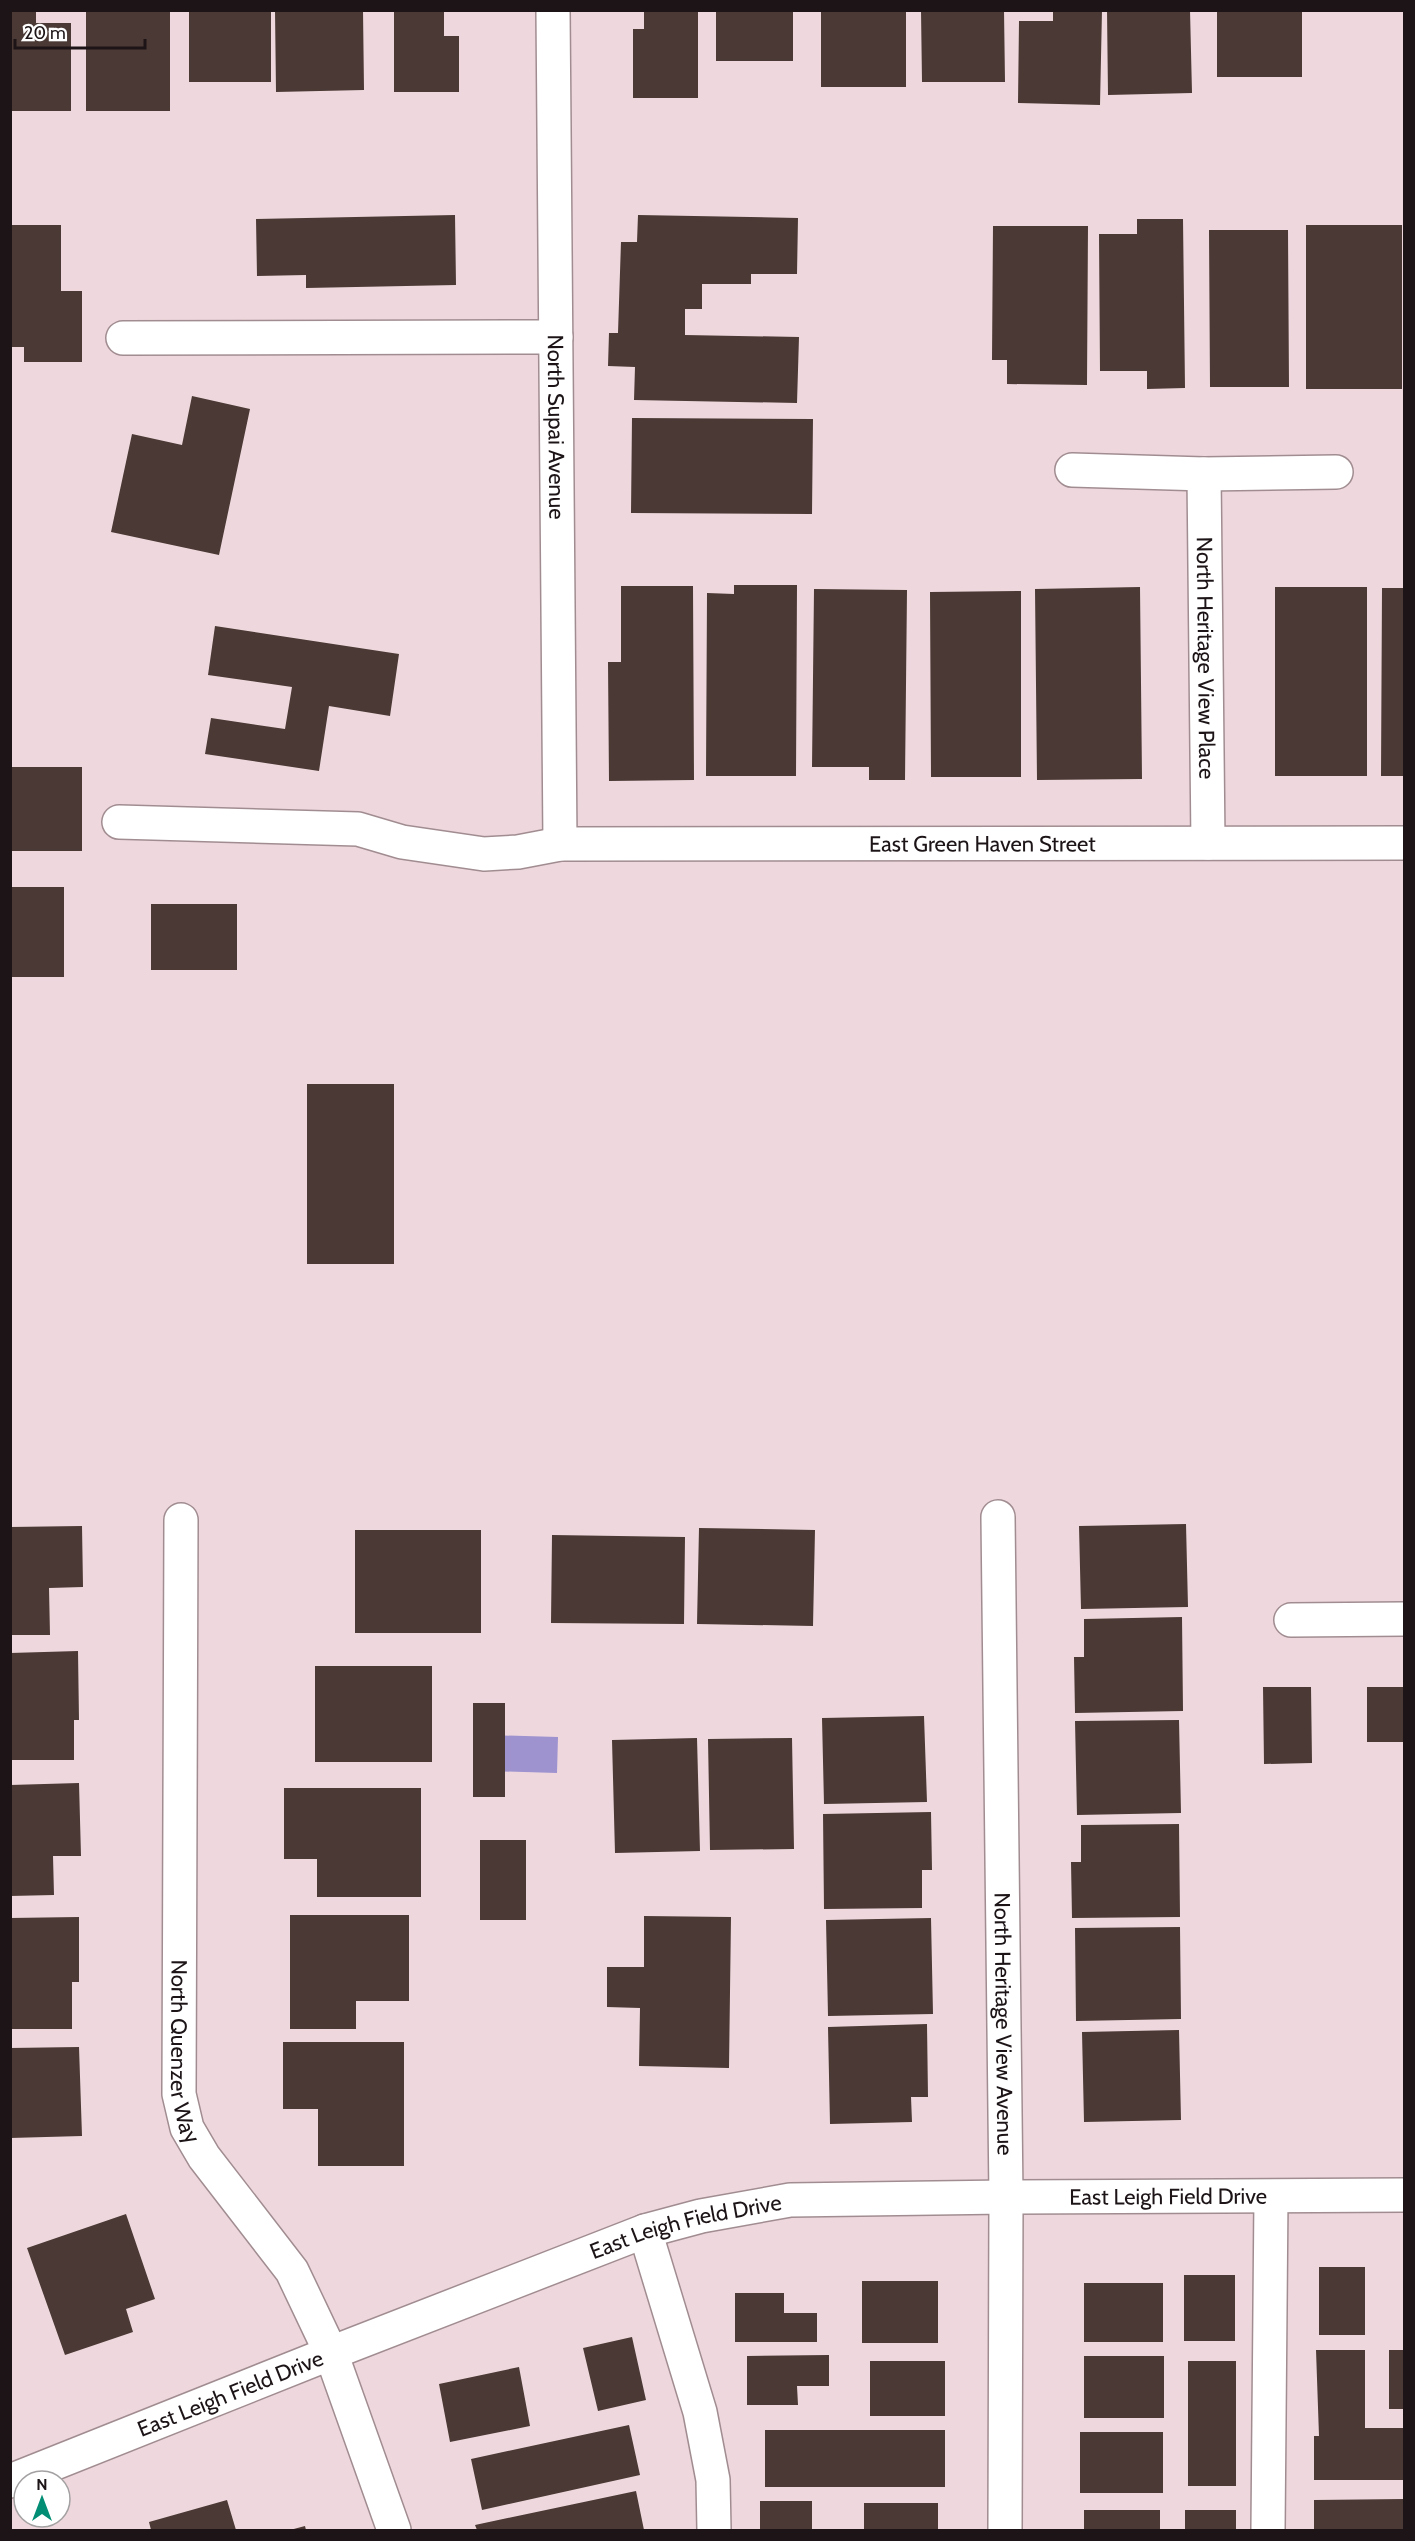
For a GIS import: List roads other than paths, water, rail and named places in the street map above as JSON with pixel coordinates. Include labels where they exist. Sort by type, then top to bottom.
[{"type":"street","name":"North Supai Avenue","points":[[553,10],[560,844]]},
{"type":"street","points":[[123,338],[556,337]]},
{"type":"street","points":[[1072,470],[1204,474],[1336,472]]},
{"type":"street","name":"North Heritage View Place","points":[[1204,474],[1208,843]]},
{"type":"street","name":"East Green Haven Street","points":[[119,822],[358,829],[402,842],[484,854],[518,852],[560,844],[1404,843]]},
{"type":"street","name":"North Heritage View Avenue","points":[[998,1517],[1006,2197],[1005,2530]]},
{"type":"street","name":"North Quenzer Way","points":[[181,1520],[180,2094],[187,2128],[204,2157],[292,2271],[331,2353],[394,2530]]},
{"type":"street","points":[[1291,1620],[1404,1619]]},
{"type":"street","name":"East Leigh Field Drive","points":[[10,2481],[645,2231],[701,2216],[790,2200],[1404,2195]]},
{"type":"street","points":[[1269,2530],[1271,2197]]},
{"type":"street","points":[[645,2231],[700,2412],[713,2480],[714,2530]]}]
